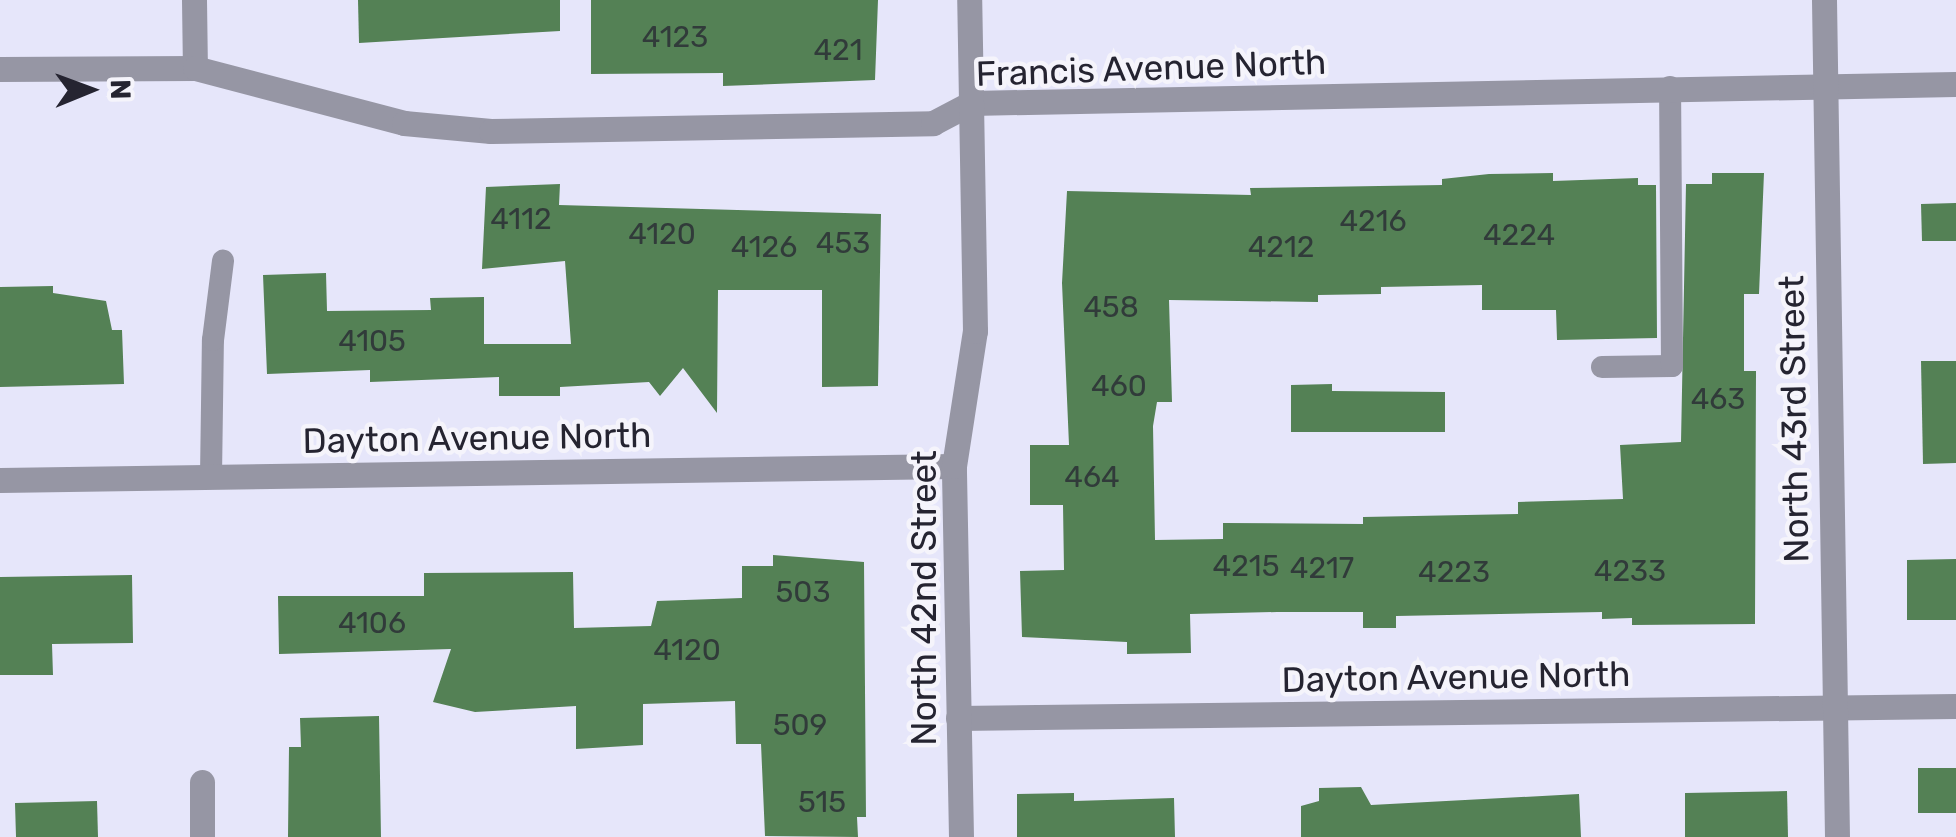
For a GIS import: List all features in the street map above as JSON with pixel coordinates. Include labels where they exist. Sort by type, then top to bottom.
[{"type":"street","points":[[194,0],[195,68]]},
{"type":"street","name":"North 42nd Street","points":[[960,837],[954,466],[976,331],[969,0]]},
{"type":"street","name":"North 43rd Street","points":[[1824,0],[1837,837]]},
{"type":"street","name":"Francis Avenue North","points":[[0,68],[195,68],[404,122],[491,131],[933,122],[972,104],[1956,84]]},
{"type":"street","name":"Dayton Avenue North","points":[[0,480],[954,466]]},
{"type":"street","name":"Dayton Avenue North","points":[[958,718],[1956,706]]},
{"type":"street","points":[[202,782],[202,837]]},
{"type":"lane","points":[[1602,367],[1672,366],[1670,87]]},
{"type":"lane","points":[[211,477],[213,340],[223,261]]},
{"type":"building","points":[[358,0],[560,0],[560,31],[359,43]]},
{"type":"building","points":[[591,0],[878,0],[875,80],[723,86],[723,73],[591,74]]},
{"type":"building","points":[[1553,173],[1553,181],[1638,178],[1638,185],[1656,185],[1657,338],[1557,340],[1556,310],[1482,310],[1482,285],[1381,287],[1381,294],[1318,295],[1318,302],[1169,300],[1172,402],[1157,402],[1153,426],[1155,540],[1223,539],[1223,523],[1363,524],[1363,517],[1518,514],[1518,502],[1623,499],[1620,445],[1681,442],[1686,184],[1712,184],[1712,173],[1764,173],[1759,294],[1744,294],[1744,371],[1756,371],[1755,624],[1632,625],[1632,618],[1602,619],[1602,612],[1396,616],[1396,628],[1363,628],[1363,612],[1277,612],[1190,614],[1191,653],[1127,654],[1127,642],[1022,637],[1020,571],[1064,570],[1063,505],[1030,505],[1030,445],[1069,445],[1062,283],[1067,191],[1251,195],[1250,188],[1442,185],[1442,179]]},
{"type":"building","points":[[560,184],[559,205],[881,214],[878,386],[822,387],[822,290],[718,290],[717,413],[683,368],[660,396],[649,382],[560,387],[560,396],[499,396],[499,377],[370,382],[370,370],[267,374],[263,275],[326,273],[327,311],[431,310],[430,298],[484,297],[484,344],[571,344],[565,261],[482,269],[486,187]]},
{"type":"building","points":[[1956,203],[1956,241],[1922,241],[1921,204]]},
{"type":"building","points":[[53,286],[53,293],[106,301],[112,330],[122,330],[124,384],[0,387],[0,287]]},
{"type":"building","points":[[1921,361],[1956,361],[1956,463],[1923,464]]},
{"type":"building","points":[[1332,384],[1332,391],[1445,392],[1445,432],[1291,432],[1291,385]]},
{"type":"building","points":[[773,555],[864,562],[866,817],[857,817],[858,837],[765,836],[761,744],[736,744],[735,701],[643,704],[643,745],[576,749],[576,706],[475,712],[433,702],[451,649],[279,654],[278,596],[424,596],[424,573],[573,572],[574,628],[651,626],[657,601],[742,598],[742,566],[773,566]]},
{"type":"building","points":[[1956,559],[1956,620],[1907,620],[1907,560]]},
{"type":"building","points":[[132,575],[133,643],[52,644],[53,675],[0,675],[0,577]]},
{"type":"building","points":[[379,716],[381,837],[288,837],[289,747],[301,747],[300,718]]},
{"type":"building","points":[[1918,768],[1956,768],[1956,813],[1918,813]]},
{"type":"building","points":[[1361,787],[1371,805],[1579,794],[1581,837],[1301,837],[1301,806],[1319,801],[1319,788]]},
{"type":"building","points":[[1787,791],[1788,837],[1685,837],[1685,793]]},
{"type":"building","points":[[1074,793],[1074,801],[1174,798],[1175,837],[1017,837],[1017,794]]},
{"type":"building","points":[[97,801],[98,837],[16,837],[15,803]]}]
